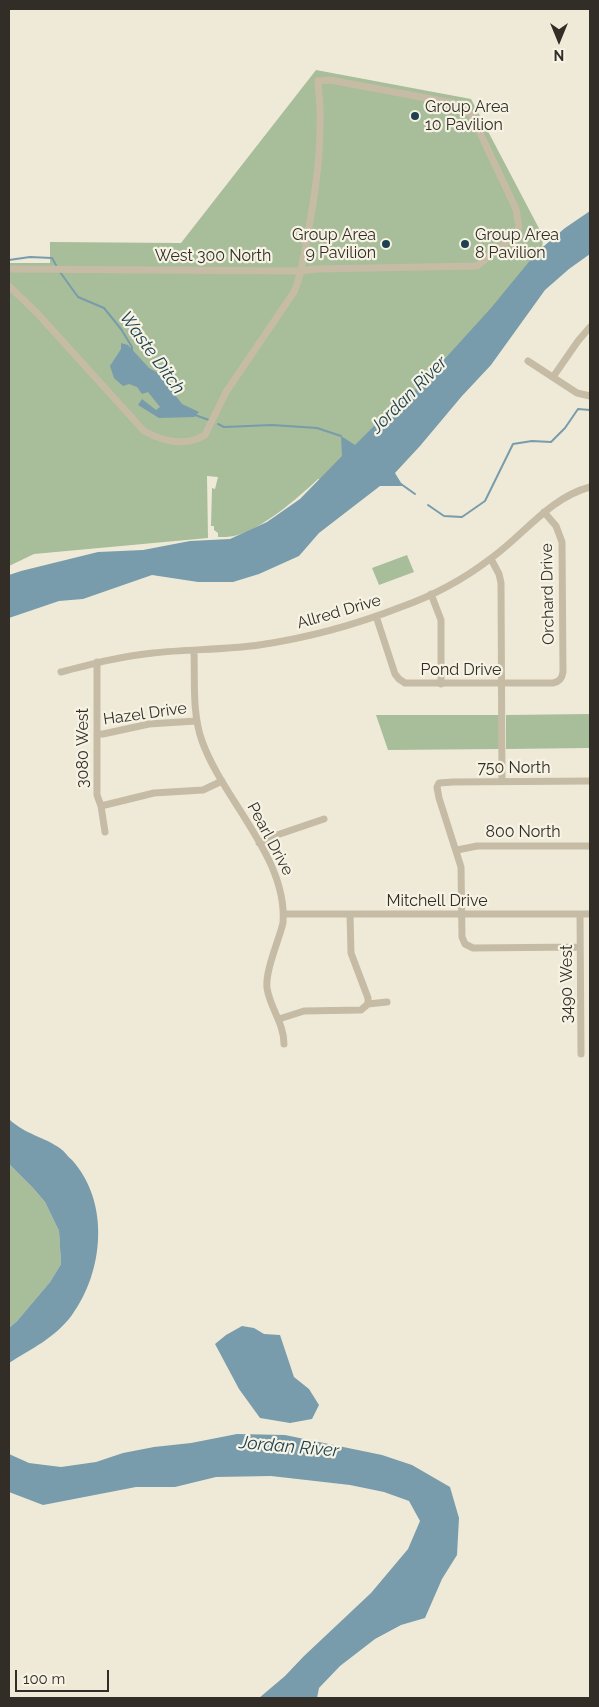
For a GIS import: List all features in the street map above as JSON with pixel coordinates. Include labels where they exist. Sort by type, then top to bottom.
[{"type":"street","name":"West 300 North","points":[[9,269],[300,271],[316,269],[478,266],[515,235],[519,227],[519,220],[516,209],[469,112],[460,105],[453,103],[330,80],[318,80],[319,145],[310,222],[300,271]]},
{"type":"street","points":[[9,286],[37,313],[143,430],[162,439],[180,442],[198,439],[205,435],[226,392],[294,292],[299,282],[300,271]]},
{"type":"street","points":[[553,377],[578,341],[590,328]]},
{"type":"street","points":[[528,361],[577,393],[590,396]]},
{"type":"street","name":"Allred Drive","points":[[61,672],[97,662],[140,654],[240,647],[277,642],[330,630],[376,616],[431,594],[491,559],[544,512],[568,496],[590,488]]},
{"type":"street","name":"Orchard Drive","points":[[544,512],[556,526],[562,542],[563,672],[560,680]]},
{"type":"street","points":[[491,559],[499,574],[501,583],[502,781]]},
{"type":"street","points":[[431,594],[441,620],[442,684]]},
{"type":"street","name":"Pond Drive","points":[[376,616],[395,674],[399,679],[408,684],[553,683],[560,680]]},
{"type":"street","name":"Pearl Drive","points":[[194,651],[196,721],[206,752],[259,843],[281,889],[284,914],[283,923],[267,981],[268,994],[283,1031],[284,1044]]},
{"type":"street","name":"3080 West","points":[[97,662],[97,795],[101,806],[105,832]]},
{"type":"street","name":"Hazel Drive","points":[[97,734],[149,724],[196,721]]},
{"type":"street","points":[[101,806],[160,792],[199,790],[222,781]]},
{"type":"street","name":"750 North","points":[[457,850],[437,792],[439,783],[590,781]]},
{"type":"street","points":[[259,843],[324,819]]},
{"type":"street","name":"800 North","points":[[457,850],[477,846],[590,846]]},
{"type":"street","points":[[457,850],[461,867],[462,940],[465,944],[473,948],[580,947]]},
{"type":"street","name":"Mitchell Drive","points":[[284,914],[590,914]]},
{"type":"street","name":"3490 West","points":[[580,914],[581,1054]]},
{"type":"street","points":[[350,915],[351,953],[368,1004]]},
{"type":"street","points":[[279,1019],[304,1011],[361,1010],[368,1004],[387,1002]]},
{"type":"street","points":[[581,1016],[590,1016]]},
{"type":"green space","points":[[316,70],[471,99],[543,236],[542,253],[428,387],[331,479],[318,479],[290,504],[256,527],[234,536],[218,537],[214,526],[211,526],[212,488],[215,489],[218,477],[207,476],[208,538],[34,554],[9,566],[9,263],[50,263],[50,242],[181,243]]},
{"type":"green space","points":[[407,555],[414,572],[379,585],[372,568]]},
{"type":"green space","points":[[590,714],[590,748],[506,749],[506,715]]},
{"type":"green space","points":[[376,715],[499,715],[499,749],[388,750]]},
{"type":"green space","points":[[9,1164],[45,1202],[59,1231],[61,1264],[50,1282],[9,1328]]},
{"type":"water","name":"Jordan River","points":[[590,211],[590,254],[545,290],[491,365],[395,473],[403,486],[380,486],[319,533],[299,556],[259,574],[233,582],[198,582],[152,575],[83,599],[59,601],[9,618],[9,575],[98,552],[143,550],[190,541],[230,539],[267,522],[300,499],[342,456],[341,436],[355,445],[388,412],[422,384],[491,308],[537,252],[565,228]]},
{"type":"water","points":[[121,343],[128,345],[149,368],[158,373],[182,404],[199,412],[194,417],[159,418],[138,405],[142,399],[156,410],[160,407],[148,392],[142,394],[137,387],[129,384],[123,386],[114,378],[110,366],[121,349]]},
{"type":"water","points":[[9,1119],[21,1128],[55,1145],[72,1160],[84,1177],[93,1196],[97,1216],[98,1237],[96,1258],[91,1278],[83,1297],[72,1315],[50,1337],[9,1363],[9,1328],[50,1282],[61,1264],[59,1231],[45,1202],[9,1164]]},
{"type":"water","points":[[242,1326],[254,1328],[264,1334],[280,1335],[294,1377],[309,1389],[319,1405],[312,1419],[290,1423],[260,1418],[239,1389],[215,1344]]},
{"type":"water","name":"Jordan River","points":[[237,1434],[285,1435],[382,1455],[412,1465],[450,1487],[459,1518],[457,1555],[442,1579],[425,1618],[401,1625],[375,1639],[340,1666],[319,1688],[317,1698],[259,1698],[285,1676],[371,1593],[408,1549],[420,1521],[409,1501],[384,1492],[350,1485],[271,1476],[216,1477],[175,1487],[136,1487],[43,1505],[9,1492],[9,1454],[29,1463],[61,1467],[96,1462],[123,1453],[154,1447],[191,1443]]},
{"type":"waterway","name":"Waste Ditch","points":[[9,260],[30,257],[52,258],[57,267]]},
{"type":"waterway","name":"Waste Ditch","points":[[60,272],[78,297],[104,308],[121,329],[132,347],[132,351]]},
{"type":"waterway","points":[[428,505],[444,516],[462,517],[485,501],[513,444],[532,441],[551,442],[565,428],[578,409],[590,410]]},
{"type":"waterway","name":"Waste Ditch","points":[[195,415],[209,420]]},
{"type":"waterway","name":"Waste Ditch","points":[[218,424],[224,427],[272,425],[317,428],[341,436]]},
{"type":"waterway","points":[[401,484],[415,494]]},
{"type":"place","name":"Group Area 10 Pavilion","points":[[415,116]]},
{"type":"place","name":"Group Area 9 Pavilion","points":[[386,244]]},
{"type":"place","name":"Group Area 8 Pavilion","points":[[465,244]]}]
